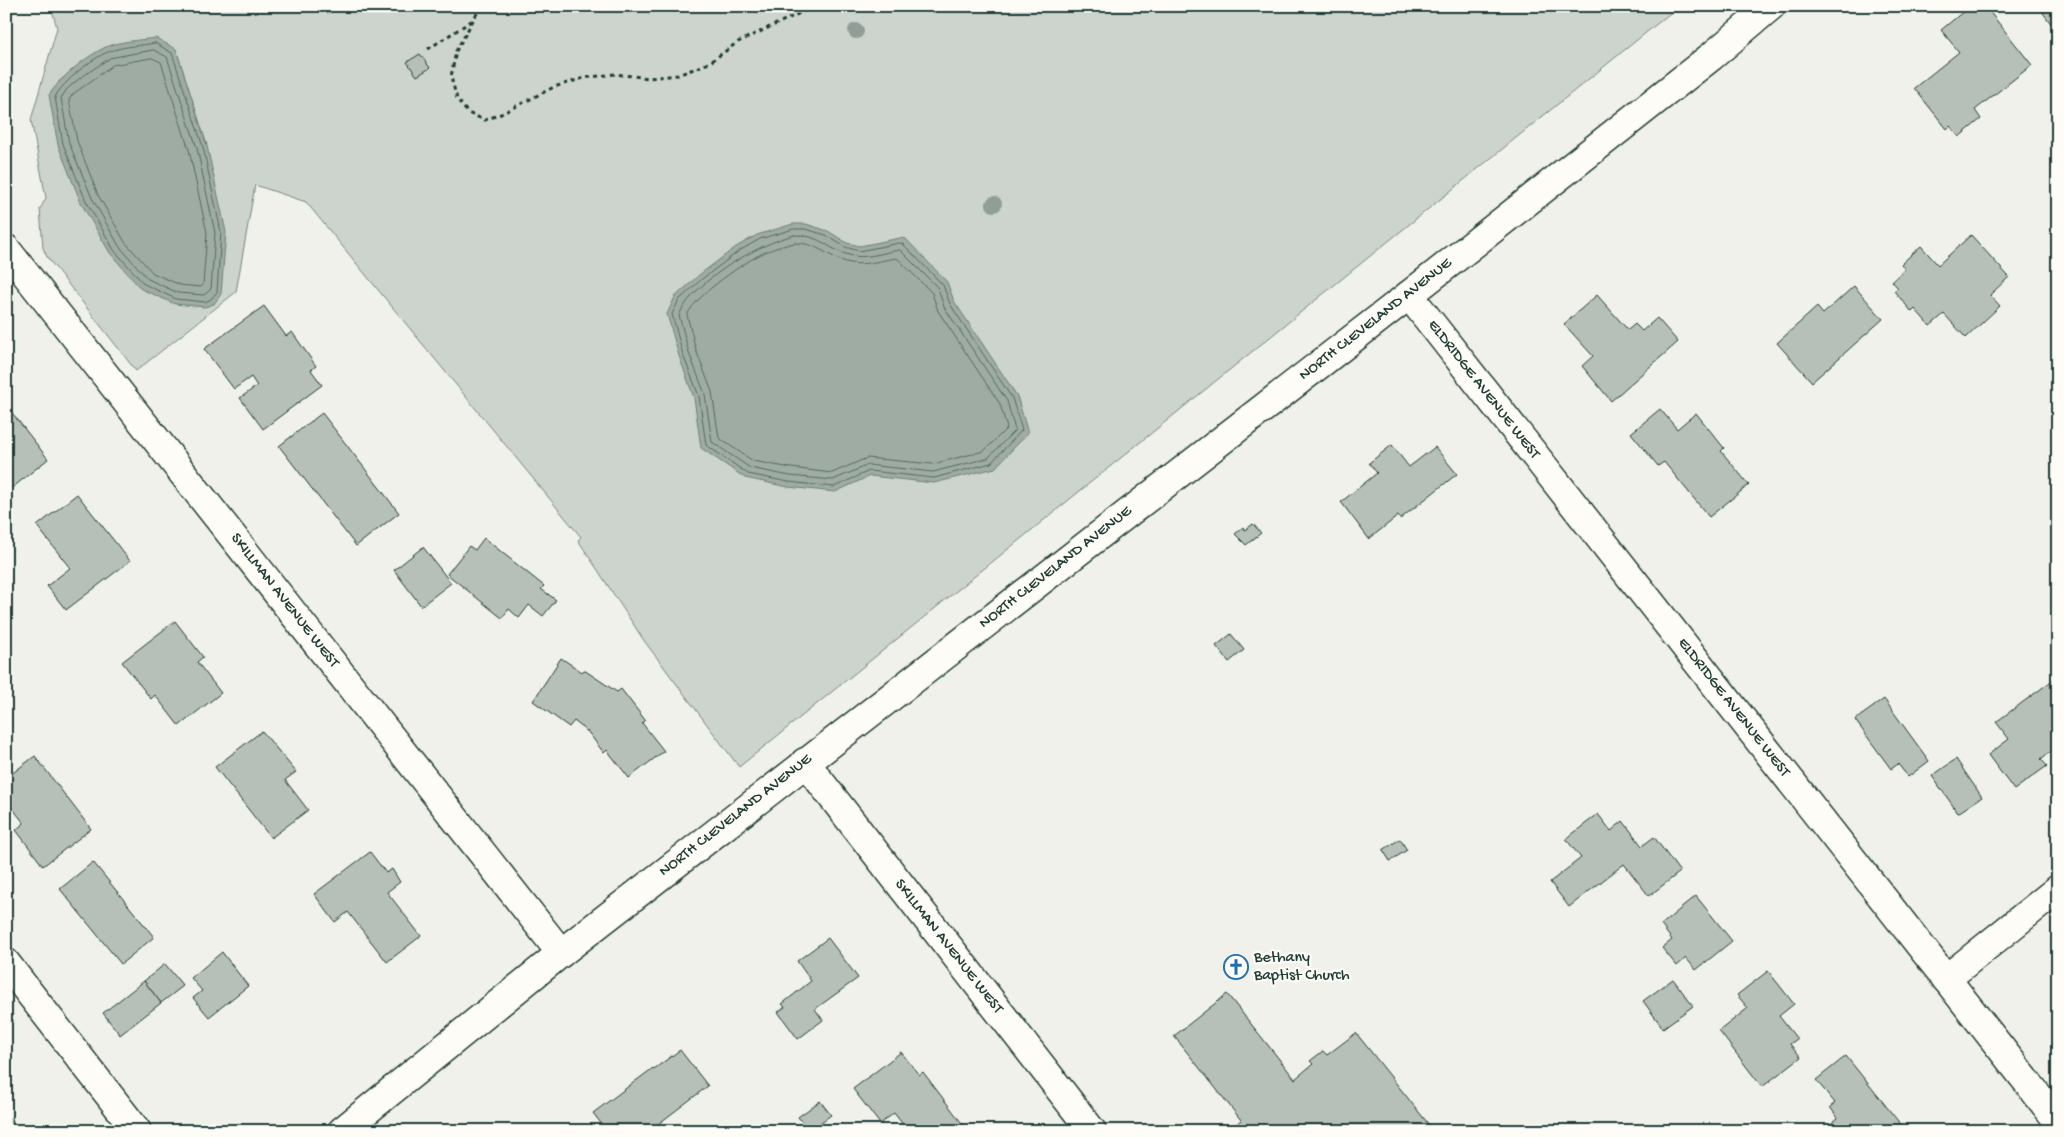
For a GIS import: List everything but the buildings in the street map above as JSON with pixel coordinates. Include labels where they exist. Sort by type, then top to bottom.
[{"type":"street","name":"NORTH CLEVELAND AVENUE","points":[[342,1131],[561,953],[1409,295],[1712,56],[1771,6]]},
{"type":"street","name":"SKILLMAN AVENUE WEST","points":[[6,249],[561,953]]},
{"type":"street","name":"ELDRIDGE AVENUE WEST","points":[[1409,295],[2058,1121]]},
{"type":"street","name":"SKILLMAN AVENUE WEST","points":[[805,762],[1092,1131]]},
{"type":"street","points":[[1946,979],[2058,889]]},
{"type":"street","points":[[6,963],[137,1131]]},
{"type":"path","points":[[481,6],[456,51],[451,77],[457,99],[468,113],[485,120],[502,114],[554,87],[584,78],[615,74],[649,78],[678,75],[709,63],[738,42],[815,6]]},
{"type":"path","points":[[428,49],[474,20]]},
{"type":"shaded area","points":[[51,6],[1679,6],[739,767],[645,642],[578,540],[581,537],[306,202],[255,185],[236,292],[136,371],[47,257],[43,248],[40,209],[46,198],[31,120],[57,28]],"holes":[[[106,47],[176,49],[207,145],[58,82]]]},
{"type":"water","points":[[156,38],[176,49],[207,146],[226,232],[221,294],[214,304],[205,307],[175,304],[141,289],[110,253],[81,203],[58,145],[49,95],[60,81],[82,61],[106,47],[124,42]]},
{"type":"water","points":[[793,224],[806,224],[828,231],[847,243],[860,246],[900,238],[906,239],[947,282],[954,301],[1017,396],[1028,433],[995,468],[934,483],[870,476],[835,492],[788,487],[745,478],[701,448],[694,398],[667,314],[675,297],[699,275],[736,247],[757,235]]},
{"type":"place","name":"Bethany Baptist Church","points":[[1236,967]]}]
